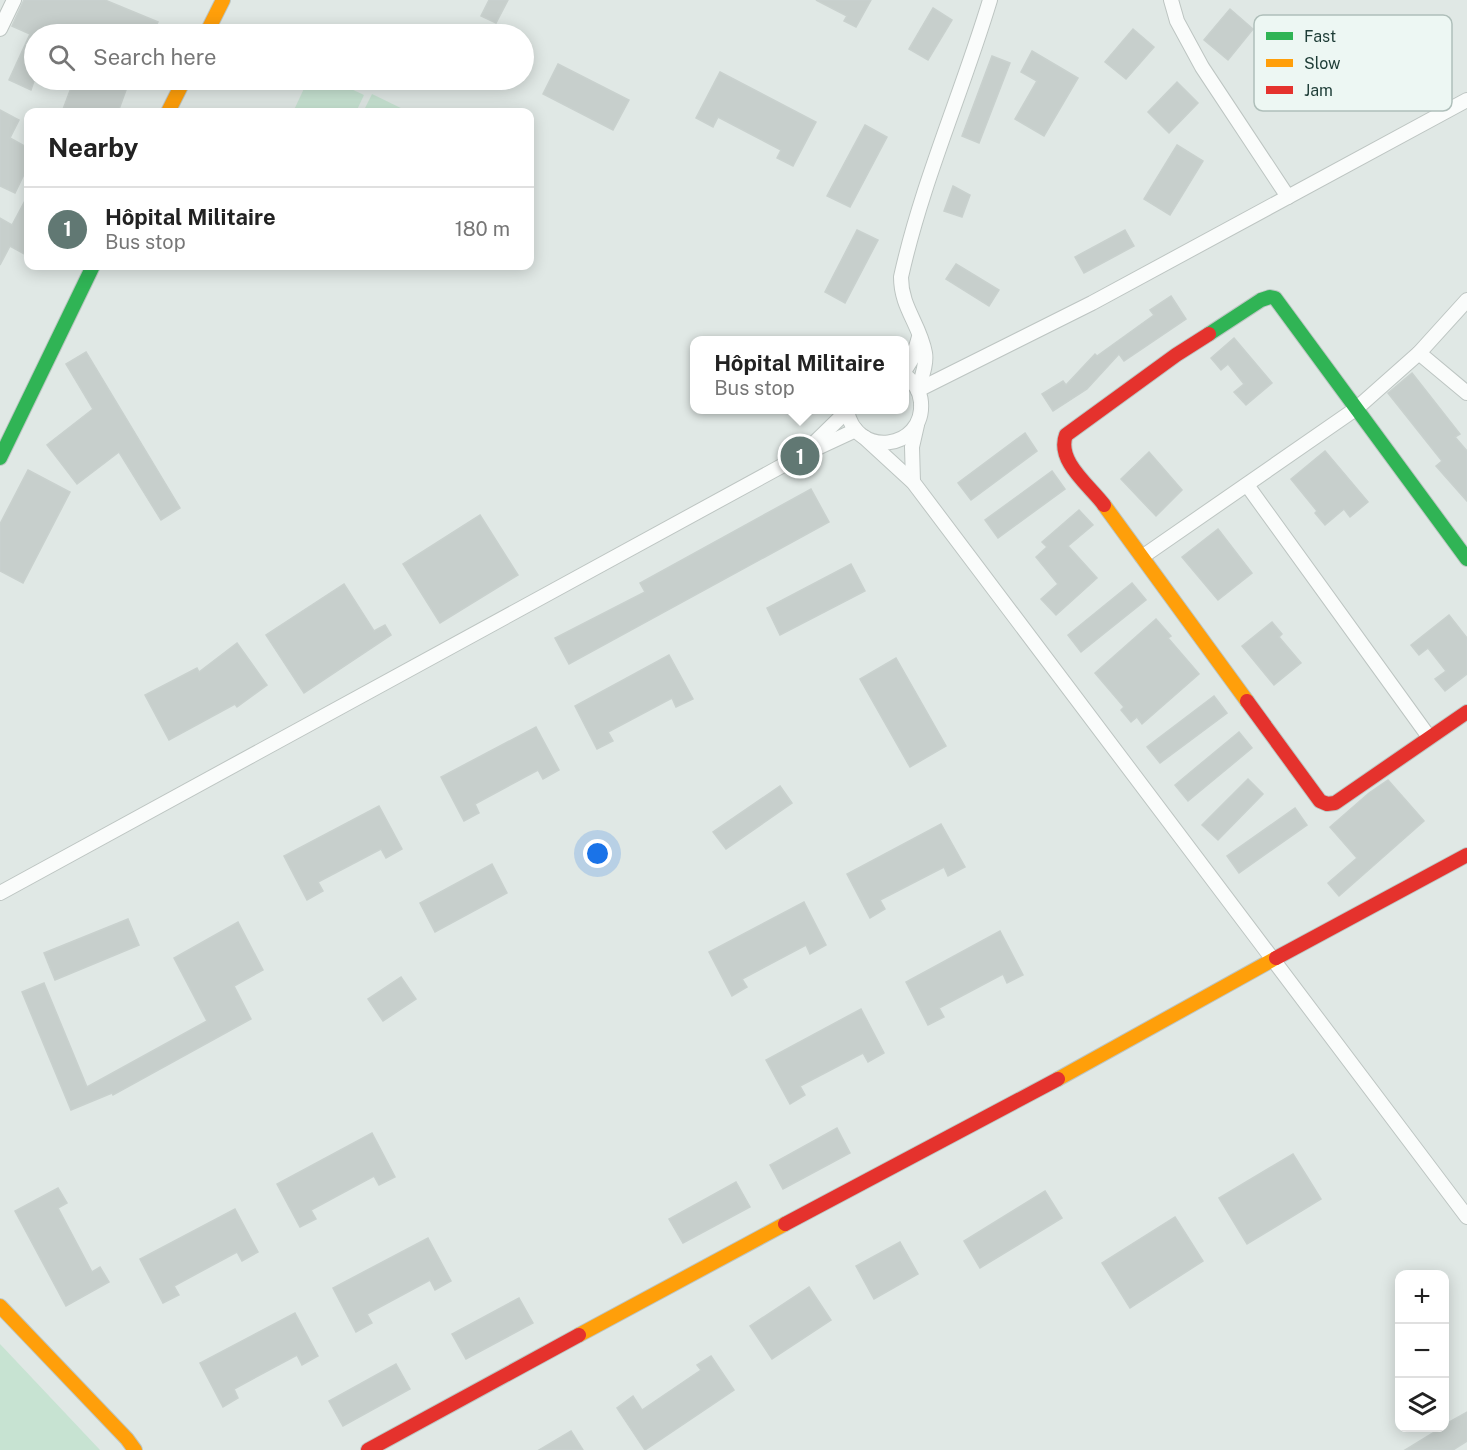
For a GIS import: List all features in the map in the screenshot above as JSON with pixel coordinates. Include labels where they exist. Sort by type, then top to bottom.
[{"type":"street","points":[[0,29],[14,0]]},
{"type":"street","points":[[918,390],[925,355],[901,291],[901,277],[938,147],[979,38],[990,0]]},
{"type":"street","points":[[1171,0],[1177,21],[1202,67],[1288,197]]},
{"type":"street","points":[[210,24],[220,1]]},
{"type":"street","points":[[170,108],[179,90]]},
{"type":"street","points":[[1452,108],[1467,100]]},
{"type":"street","points":[[918,390],[1092,303],[1447,111]]},
{"type":"street","points":[[0,458],[91,270]]},
{"type":"street","points":[[1467,559],[1275,298],[1262,300],[1176,355],[1066,435],[1063,441],[1063,449],[1071,462],[1320,801],[1327,804],[1335,803],[1467,712]]},
{"type":"street","points":[[1142,557],[1357,408],[1419,353],[1467,300]]},
{"type":"street","points":[[909,364],[919,337]]},
{"type":"street","points":[[1419,353],[1467,393]]},
{"type":"street","points":[[909,378],[914,382],[921,399],[920,417],[912,447],[913,482]]},
{"type":"street","points":[[800,456],[843,414]]},
{"type":"street","points":[[849,414],[860,434],[913,482],[1467,1217]]},
{"type":"street","points":[[0,893],[800,456],[860,434],[873,441],[892,442],[909,434],[920,417]]},
{"type":"street","points":[[1247,485],[1429,737]]},
{"type":"street","points":[[368,1450],[680,1280],[1101,1056],[1467,855]]},
{"type":"street","points":[[0,1306],[131,1444],[145,1450]]},
{"type":"green space","points":[[303,90],[353,90],[364,95],[358,108],[295,108]]},
{"type":"green space","points":[[372,94],[401,108],[365,108]]},
{"type":"green space","points":[[0,1344],[100,1450],[0,1450]]},
{"type":"building","points":[[24,0],[105,0],[158,22],[157,24],[24,24],[24,31],[12,26]]},
{"type":"building","points":[[489,0],[508,0],[496,23],[481,16]]},
{"type":"building","points":[[816,0],[871,0],[856,27],[844,21],[847,16]]},
{"type":"building","points":[[933,8],[952,20],[928,60],[909,49]]},
{"type":"building","points":[[1230,9],[1253,29],[1228,60],[1204,40]]},
{"type":"building","points":[[1133,29],[1154,47],[1126,79],[1105,62]]},
{"type":"building","points":[[24,47],[24,87],[9,80]]},
{"type":"building","points":[[1032,51],[1078,78],[1044,136],[1015,119],[1037,81],[1021,72]]},
{"type":"building","points":[[992,56],[1010,63],[979,143],[962,136]]},
{"type":"building","points":[[558,64],[629,100],[613,130],[543,94]]},
{"type":"building","points":[[720,72],[816,122],[793,166],[777,158],[781,150],[718,117],[713,127],[696,118]]},
{"type":"building","points":[[1177,82],[1198,103],[1169,133],[1148,112]]},
{"type":"building","points":[[70,90],[126,90],[119,108],[64,108]]},
{"type":"building","points":[[0,110],[19,120],[10,138],[24,146],[24,174],[15,193],[0,186]]},
{"type":"building","points":[[865,125],[887,137],[850,207],[827,196]]},
{"type":"building","points":[[1177,145],[1203,161],[1170,215],[1144,199]]},
{"type":"building","points":[[953,186],[970,195],[962,217],[944,211]]},
{"type":"building","points":[[24,202],[24,254],[10,246],[0,265],[0,218],[12,225]]},
{"type":"building","points":[[857,230],[878,240],[845,303],[825,292]]},
{"type":"building","points":[[1125,230],[1134,246],[1084,273],[1075,257]]},
{"type":"building","points":[[956,264],[999,290],[989,306],[946,279]]},
{"type":"building","points":[[1171,296],[1186,319],[1124,361],[1119,354],[1087,389],[1053,411],[1042,394],[1063,381],[1066,385],[1095,354],[1097,356],[1154,315],[1150,310]]},
{"type":"building","points":[[1234,338],[1272,383],[1246,405],[1234,392],[1244,384],[1228,364],[1221,370],[1211,358]]},
{"type":"building","points":[[86,352],[180,508],[161,520],[119,452],[77,484],[47,445],[93,409],[66,364]]},
{"type":"building","points":[[1412,373],[1460,434],[1455,437],[1467,451],[1467,501],[1436,466],[1442,461],[1388,393]]},
{"type":"building","points":[[1025,433],[1037,451],[971,500],[958,483]]},
{"type":"building","points":[[1325,451],[1368,502],[1350,517],[1344,509],[1325,525],[1315,513],[1317,511],[1291,479]]},
{"type":"building","points":[[1149,452],[1182,490],[1156,516],[1121,479]]},
{"type":"building","points":[[28,470],[70,492],[23,583],[0,571],[0,524]]},
{"type":"building","points":[[1052,471],[1065,489],[998,538],[985,520]]},
{"type":"building","points":[[811,489],[829,522],[569,664],[555,638],[645,592],[640,583]]},
{"type":"building","points":[[1079,510],[1093,525],[1068,546],[1097,578],[1056,615],[1041,599],[1058,584],[1036,557],[1047,547],[1042,542]]},
{"type":"building","points":[[480,515],[518,575],[440,623],[403,564]]},
{"type":"building","points":[[1218,529],[1252,573],[1218,600],[1182,557]]},
{"type":"building","points":[[851,564],[865,591],[780,635],[767,608]]},
{"type":"building","points":[[1132,583],[1146,600],[1081,652],[1068,635]]},
{"type":"building","points":[[344,584],[374,631],[385,625],[391,635],[304,693],[266,635]]},
{"type":"building","points":[[1449,615],[1467,638],[1467,674],[1445,691],[1435,679],[1446,671],[1428,648],[1419,655],[1411,645]]},
{"type":"building","points":[[1156,619],[1171,636],[1168,638],[1199,674],[1142,724],[1137,717],[1131,722],[1121,710],[1124,707],[1095,673]]},
{"type":"building","points":[[1272,622],[1282,634],[1279,637],[1301,663],[1274,685],[1242,646]]},
{"type":"building","points":[[237,643],[267,685],[237,707],[235,704],[169,740],[145,695],[197,668],[199,672]]},
{"type":"building","points":[[669,655],[693,699],[676,707],[672,698],[608,732],[613,741],[597,749],[575,706]]},
{"type":"building","points":[[896,658],[946,746],[910,767],[860,679]]},
{"type":"building","points":[[1214,696],[1227,713],[1160,763],[1147,747]]},
{"type":"building","points":[[536,727],[559,770],[543,779],[538,770],[475,804],[479,813],[464,821],[441,777]]},
{"type":"building","points":[[1239,732],[1252,748],[1188,801],[1175,785]]},
{"type":"building","points":[[1248,779],[1263,794],[1218,840],[1202,825]]},
{"type":"building","points":[[1388,780],[1424,821],[1339,896],[1328,883],[1357,858],[1330,827],[1369,793]]},
{"type":"building","points":[[780,786],[792,803],[726,849],[713,832]]},
{"type":"building","points":[[379,806],[402,849],[386,858],[381,849],[318,882],[323,891],[307,900],[284,856]]},
{"type":"building","points":[[1295,808],[1307,825],[1239,873],[1227,856]]},
{"type":"building","points":[[941,824],[965,867],[948,876],[944,867],[880,900],[885,909],[870,918],[847,874]]},
{"type":"building","points":[[492,864],[507,893],[435,932],[420,903]]},
{"type":"building","points":[[804,902],[826,945],[810,954],[806,945],[742,979],[747,987],[732,996],[709,952]]},
{"type":"building","points":[[128,919],[139,945],[55,980],[44,953]]},
{"type":"building","points":[[238,922],[263,970],[234,986],[251,1019],[113,1095],[112,1093],[71,1110],[22,992],[44,983],[87,1087],[207,1021],[174,958]]},
{"type":"building","points":[[1000,931],[1023,975],[1007,983],[1003,974],[939,1008],[944,1017],[928,1025],[906,982]]},
{"type":"building","points":[[401,977],[416,999],[383,1021],[368,999]]},
{"type":"building","points":[[861,1009],[884,1053],[868,1062],[863,1053],[800,1086],[805,1095],[790,1104],[766,1060]]},
{"type":"building","points":[[837,1128],[850,1153],[783,1189],[770,1165]]},
{"type":"building","points":[[372,1133],[395,1177],[379,1185],[374,1176],[311,1210],[316,1219],[300,1227],[277,1184]]},
{"type":"building","points":[[1293,1154],[1321,1199],[1247,1244],[1219,1198]]},
{"type":"building","points":[[736,1182],[750,1207],[683,1243],[669,1219]]},
{"type":"building","points":[[58,1188],[67,1203],[58,1208],[92,1272],[100,1267],[109,1282],[66,1306],[15,1211]]},
{"type":"building","points":[[1045,1191],[1062,1218],[980,1268],[964,1241]]},
{"type":"building","points":[[235,1209],[258,1252],[242,1261],[237,1252],[174,1286],[179,1295],[163,1303],[140,1259]]},
{"type":"building","points":[[1175,1217],[1203,1261],[1130,1308],[1102,1263]]},
{"type":"building","points":[[428,1238],[451,1281],[435,1290],[430,1280],[367,1314],[372,1323],[356,1332],[333,1288]]},
{"type":"building","points":[[900,1242],[918,1274],[874,1299],[856,1266]]},
{"type":"building","points":[[809,1287],[831,1320],[772,1359],[750,1326]]},
{"type":"building","points":[[519,1298],[533,1323],[466,1359],[452,1334]]},
{"type":"building","points":[[295,1313],[318,1356],[302,1365],[297,1355],[234,1389],[238,1398],[223,1407],[200,1363]]},
{"type":"building","points":[[711,1356],[734,1390],[645,1450],[617,1408],[633,1396],[642,1410],[701,1370],[697,1365]]},
{"type":"building","points":[[396,1364],[410,1389],[343,1426],[329,1401]]},
{"type":"building","points":[[1467,1412],[1467,1441],[1453,1450],[1405,1450],[1434,1432],[1449,1432],[1449,1422]]},
{"type":"building","points":[[571,1431],[583,1450],[539,1450]]},
{"type":"traffic: fast","points":[[0,458],[91,270]]},
{"type":"traffic: fast","points":[[1209,334],[1261,300],[1275,298],[1467,559]]},
{"type":"traffic: slow","points":[[211,24],[223,0]]},
{"type":"traffic: slow","points":[[170,108],[179,90]]},
{"type":"traffic: slow","points":[[1104,505],[1247,701]]},
{"type":"traffic: slow","points":[[1058,1079],[1276,958]]},
{"type":"traffic: slow","points":[[579,1335],[785,1224]]},
{"type":"traffic: slow","points":[[0,1306],[135,1450]]},
{"type":"traffic: jam","points":[[1104,505],[1070,464],[1064,445],[1066,435],[1176,355],[1209,334]]},
{"type":"traffic: jam","points":[[1247,701],[1320,801],[1327,804],[1335,803],[1467,712]]},
{"type":"traffic: jam","points":[[1276,958],[1467,855]]},
{"type":"traffic: jam","points":[[785,1224],[1058,1079]]},
{"type":"traffic: jam","points":[[368,1450],[579,1335]]},
{"type":"place","name":"Hôpital Militaire","points":[[800,456]]}]
